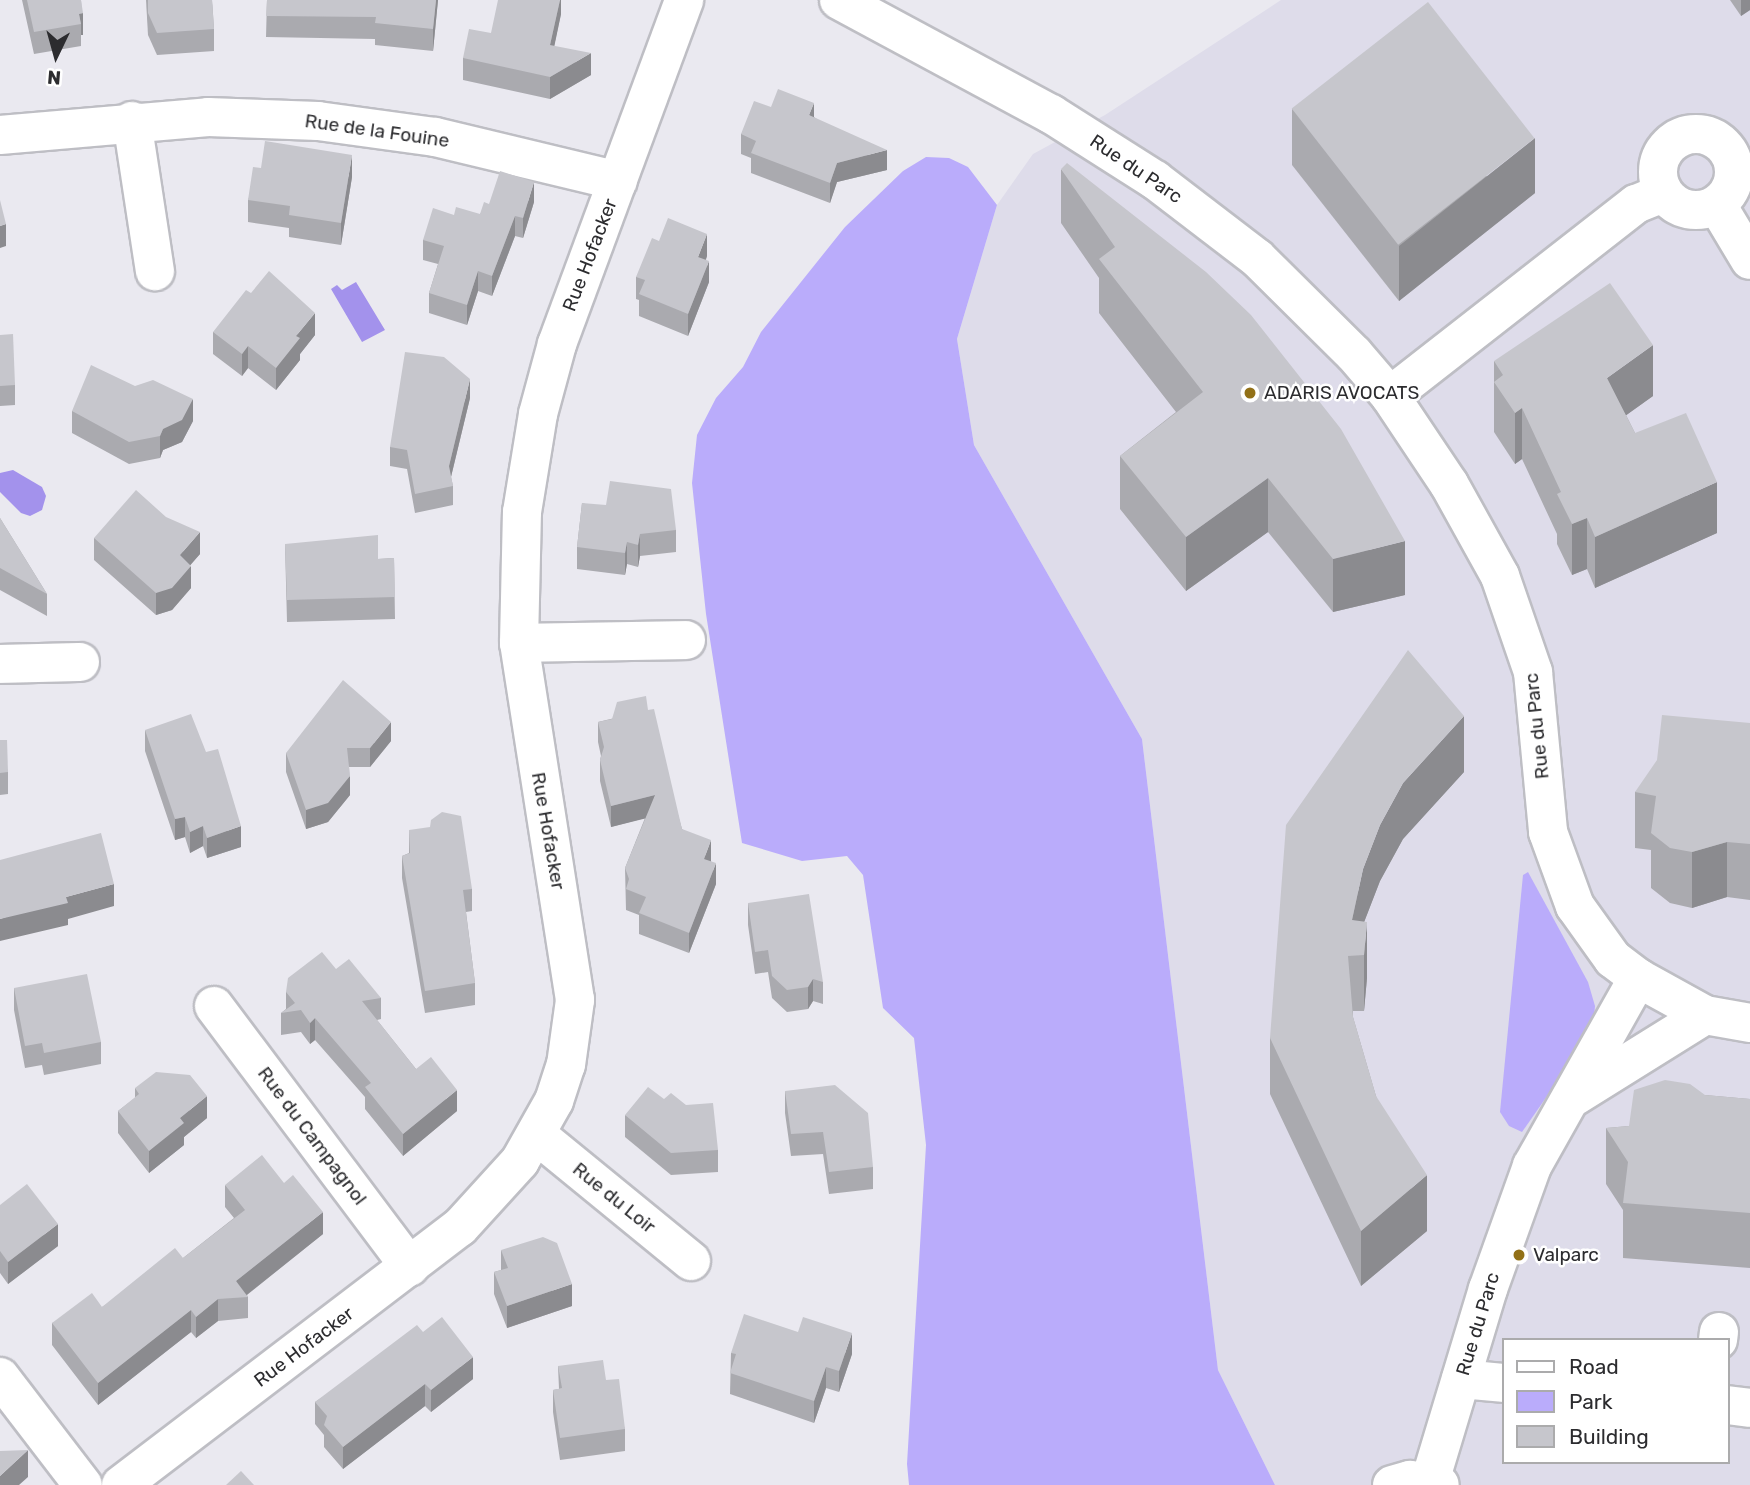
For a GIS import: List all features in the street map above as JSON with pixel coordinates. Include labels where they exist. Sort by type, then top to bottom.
[{"type":"street","name":"Rue Hofacker","points":[[121,1485],[410,1267],[496,1191],[537,1135],[566,1065],[575,1000],[519,643],[522,512],[538,414],[574,295],[684,0]]},
{"type":"street","name":"Rue du Parc","points":[[839,0],[1051,114],[1213,222],[1316,314],[1390,396],[1455,493],[1500,576],[1533,672],[1554,857],[1592,934],[1638,978],[1705,1015],[1750,1023]]},
{"type":"street","name":"Rue de la Fouine","points":[[0,135],[132,121],[257,117],[375,127],[618,181]]},
{"type":"street","points":[[132,121],[155,271]]},
{"type":"street","points":[[1688,134],[1704,135],[1718,140],[1734,165],[1734,180],[1717,205],[1688,210],[1663,193],[1658,164],[1664,150],[1688,134]]},
{"type":"street","points":[[1390,396],[1636,204],[1663,193]]},
{"type":"street","points":[[1717,205],[1750,260]]},
{"type":"street","points":[[519,643],[686,640]]},
{"type":"street","points":[[0,664],[79,662]]},
{"type":"street","name":"Rue du Parc","points":[[1435,1483],[1461,1379],[1518,1201],[1551,1130],[1573,1098],[1638,978]]},
{"type":"street","name":"Rue du Campagnol","points":[[214,1006],[410,1267]]},
{"type":"street","name":"Rue du Parc","points":[[1573,1098],[1705,1015]]},
{"type":"street","name":"Rue du Loir","points":[[537,1135],[691,1261]]},
{"type":"street","points":[[0,1377],[83,1485]]},
{"type":"street","points":[[1461,1379],[1502,1383]]},
{"type":"street","points":[[1729,1405],[1750,1408]]},
{"type":"street","points":[[1392,1485],[1410,1479],[1435,1483]]},
{"type":"shaded area","points":[[1281,0],[1750,0],[1750,1485],[1275,1485],[1218,1370],[1142,739],[974,445],[957,339],[997,205],[1033,154],[1105,115]]},
{"type":"shaded area","points":[[356,282],[385,330],[362,342],[331,289],[337,285],[342,290]]},
{"type":"shaded area","points":[[13,470],[42,487],[46,496],[42,510],[30,516],[21,513],[0,492],[0,473]]},
{"type":"green space","points":[[926,157],[949,158],[968,167],[997,205],[957,339],[974,445],[1142,739],[1218,1370],[1275,1485],[909,1485],[907,1464],[926,1145],[914,1038],[883,1008],[863,875],[847,856],[802,861],[742,843],[706,614],[692,483],[697,435],[716,398],[743,367],[761,332],[845,227],[903,171]]},
{"type":"green space","points":[[1528,872],[1588,982],[1595,1006],[1593,1030],[1522,1132],[1509,1126],[1500,1112],[1523,875]]},
{"type":"building","points":[[27,0],[81,0],[81,24],[34,32]]},
{"type":"building","points":[[148,0],[212,0],[214,29],[157,33],[148,13]]},
{"type":"building","points":[[267,0],[436,0],[433,29],[375,23],[376,17],[266,16]]},
{"type":"building","points":[[498,0],[560,0],[550,45],[591,53],[550,77],[463,58],[469,29],[491,33]]},
{"type":"building","points":[[1428,2],[1535,138],[1398,245],[1292,109]]},
{"type":"building","points":[[778,89],[814,103],[809,115],[887,150],[837,163],[830,183],[751,153],[756,141],[741,134],[754,101],[771,107]]},
{"type":"building","points":[[265,141],[352,155],[341,223],[289,215],[290,206],[248,200],[253,167],[261,168]]},
{"type":"building","points":[[1067,163],[1206,272],[1251,315],[1341,429],[1405,541],[1333,559],[1268,478],[1186,537],[1120,456],[1203,392],[1099,259],[1115,247],[1061,169]]},
{"type":"building","points":[[500,171],[534,182],[523,218],[515,216],[492,276],[478,271],[467,305],[429,293],[444,246],[423,240],[433,208],[454,215],[456,207],[480,214],[484,202],[489,204]]},
{"type":"building","points":[[0,200],[6,224],[0,226]]},
{"type":"building","points":[[668,218],[707,234],[698,257],[709,261],[688,314],[639,294],[645,280],[636,277],[652,238],[659,241]]},
{"type":"building","points":[[269,271],[315,313],[296,336],[300,338],[276,368],[248,346],[242,354],[213,332],[246,290],[251,293]]},
{"type":"building","points":[[1610,283],[1653,345],[1607,378],[1635,433],[1686,413],[1717,482],[1595,537],[1587,518],[1572,524],[1557,494],[1561,492],[1522,408],[1515,413],[1494,382],[1503,375],[1494,361]]},
{"type":"building","points":[[13,334],[15,385],[0,386],[0,335]]},
{"type":"building","points":[[405,352],[444,357],[470,379],[449,466],[453,486],[415,494],[407,450],[390,447]]},
{"type":"building","points":[[91,365],[135,386],[153,380],[193,399],[182,420],[163,429],[160,436],[129,442],[72,411]]},
{"type":"building","points":[[610,481],[671,489],[676,530],[640,534],[638,545],[627,542],[625,553],[577,547],[582,503],[606,505]]},
{"type":"building","points":[[136,490],[166,517],[200,532],[180,555],[191,566],[172,588],[156,593],[94,538]]},
{"type":"building","points":[[0,518],[47,594],[0,568]]},
{"type":"building","points":[[378,535],[378,559],[394,558],[395,597],[287,600],[285,544]]},
{"type":"building","points":[[1408,650],[1464,716],[1403,783],[1380,825],[1363,869],[1352,920],[1367,922],[1364,955],[1348,956],[1353,1017],[1376,1096],[1427,1175],[1361,1231],[1270,1038],[1286,825]]},
{"type":"building","points":[[343,680],[391,722],[370,748],[347,748],[350,776],[328,803],[306,810],[286,753]]},
{"type":"building","points":[[646,696],[648,710],[654,709],[682,829],[711,840],[704,859],[716,863],[689,933],[639,913],[646,897],[626,889],[629,879],[625,868],[655,795],[611,806],[600,760],[604,747],[598,722],[612,719],[617,702]]},
{"type":"building","points":[[191,714],[206,752],[218,749],[241,826],[207,838],[203,826],[190,832],[185,817],[175,819],[145,730]]},
{"type":"building","points":[[1662,715],[1750,723],[1750,844],[1727,842],[1692,852],[1670,848],[1651,833],[1656,796],[1635,792],[1657,760]]},
{"type":"building","points":[[0,740],[7,740],[8,772],[0,773]]},
{"type":"building","points":[[442,812],[461,816],[472,889],[463,890],[475,983],[425,991],[402,856],[410,853],[409,830],[430,827],[431,820]]},
{"type":"building","points":[[101,833],[114,884],[66,897],[68,903],[0,919],[0,860]]},
{"type":"building","points":[[809,894],[823,982],[813,979],[808,987],[787,990],[772,976],[768,950],[755,952],[748,903]]},
{"type":"building","points":[[322,952],[336,969],[349,959],[381,998],[362,1001],[416,1069],[431,1057],[457,1090],[403,1134],[365,1087],[371,1083],[315,1018],[310,1023],[301,1010],[281,1013],[295,1003],[286,992],[288,978]]},
{"type":"building","points":[[87,974],[101,1042],[44,1053],[42,1043],[25,1046],[14,988]]},
{"type":"building","points":[[156,1072],[190,1075],[207,1096],[180,1118],[184,1123],[149,1151],[118,1111],[139,1094],[135,1088]]},
{"type":"building","points":[[1665,1080],[1690,1084],[1705,1095],[1750,1099],[1750,1213],[1623,1203],[1628,1162],[1606,1128],[1629,1126],[1634,1090]]},
{"type":"building","points":[[835,1085],[868,1113],[873,1167],[829,1172],[823,1132],[791,1134],[785,1091]]},
{"type":"building","points":[[648,1087],[664,1099],[671,1093],[686,1105],[713,1103],[718,1150],[671,1153],[625,1115]]},
{"type":"building","points":[[262,1155],[284,1183],[293,1175],[323,1212],[236,1281],[248,1297],[218,1299],[196,1317],[191,1310],[98,1383],[52,1323],[92,1293],[102,1307],[175,1248],[183,1258],[245,1210],[225,1185]]},
{"type":"building","points":[[27,1184],[58,1224],[8,1262],[0,1251],[0,1205]]},
{"type":"building","points":[[543,1237],[557,1243],[572,1284],[507,1306],[494,1272],[508,1268],[501,1250]]},
{"type":"building","points":[[744,1314],[798,1332],[803,1317],[852,1333],[839,1371],[826,1367],[814,1401],[730,1373],[736,1354],[731,1353]]},
{"type":"building","points":[[442,1317],[473,1357],[431,1390],[425,1384],[343,1447],[324,1425],[327,1416],[315,1402],[417,1325],[423,1332]]},
{"type":"building","points":[[603,1360],[606,1380],[619,1379],[625,1429],[560,1438],[553,1390],[562,1388],[558,1366]]},
{"type":"building","points":[[28,1450],[0,1476],[0,1451]]},
{"type":"building","points":[[241,1471],[254,1485],[226,1485]]},
{"type":"place","name":"ADARIS AVOCATS","points":[[1250,393]]},
{"type":"place","name":"Valparc","points":[[1519,1255]]}]
